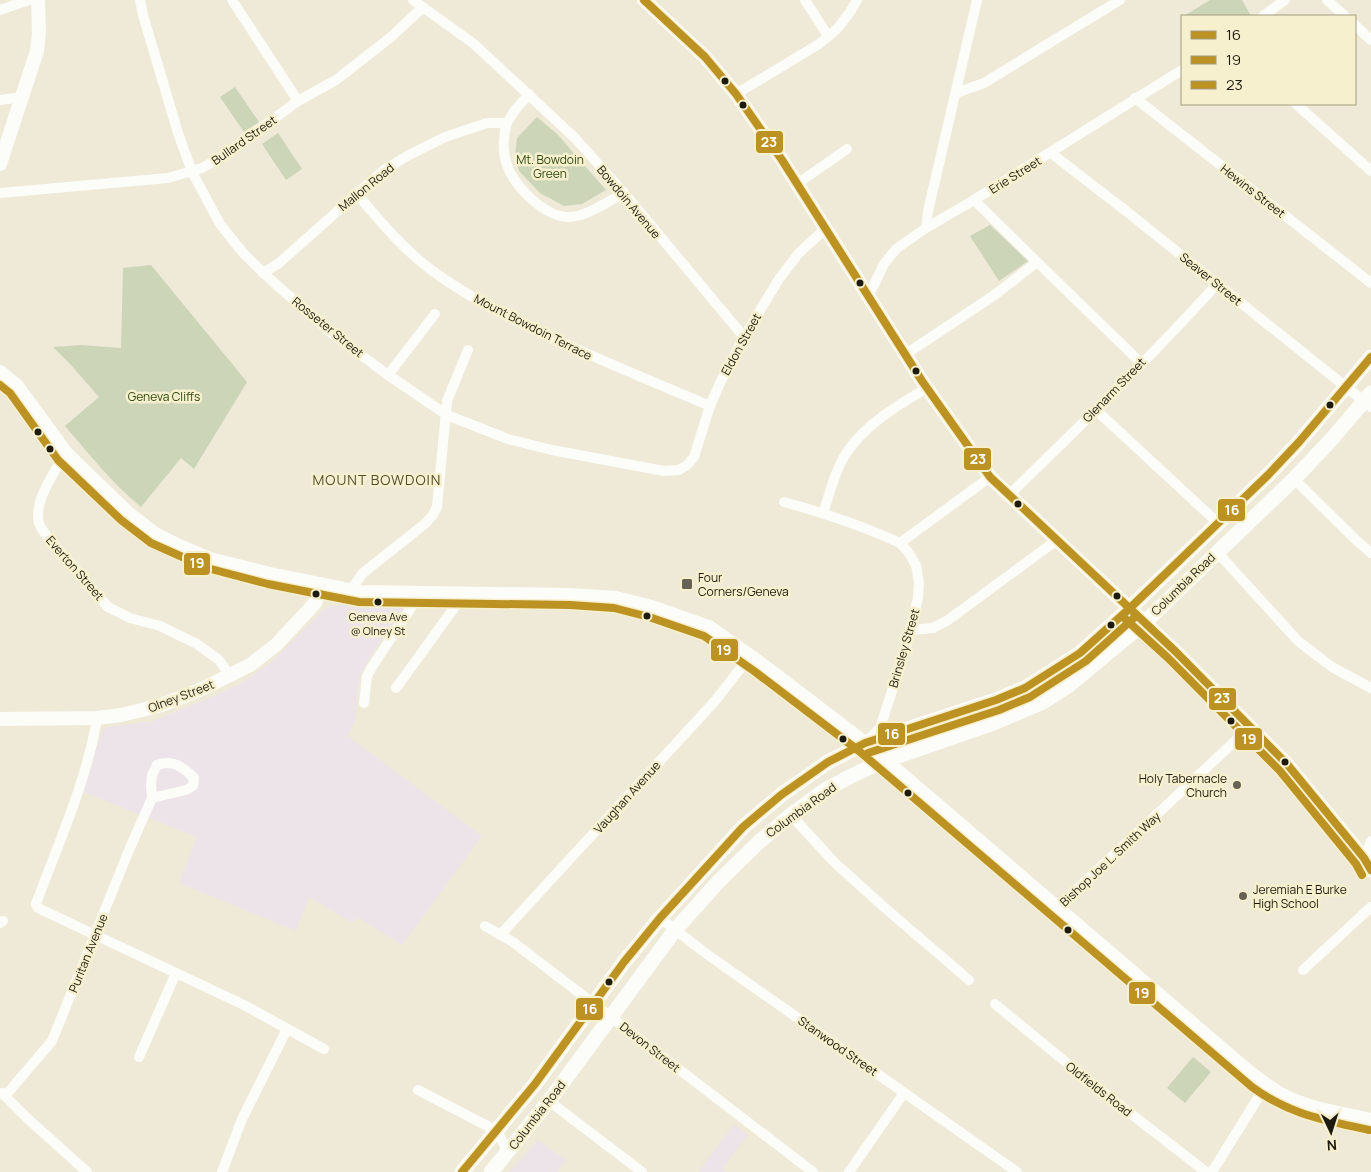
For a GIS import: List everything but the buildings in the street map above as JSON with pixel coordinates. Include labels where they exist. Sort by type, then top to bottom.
[{"type":"main road","points":[[0,164],[37,51],[39,33],[38,0]]},
{"type":"main road","points":[[644,0],[705,57],[736,94],[797,184],[927,388],[990,477],[1010,494],[1250,727],[1312,792],[1367,864]]},
{"type":"main road","name":"Columbia Road","points":[[462,1172],[535,1084],[624,962],[660,918],[743,827],[782,795],[828,762],[864,743],[996,700],[1025,688],[1080,653],[1129,609],[1285,457],[1371,357]]},
{"type":"main road","points":[[0,372],[17,386],[66,453],[128,513],[155,534],[210,559],[350,591],[420,594],[570,595],[626,600],[671,613],[709,627],[864,743],[1266,1085],[1284,1096],[1304,1104],[1371,1120]]},
{"type":"main road","name":"Columbia Road","points":[[491,1172],[549,1101],[675,930],[725,875],[759,842],[825,790],[884,760],[991,724],[1043,702],[1091,668],[1144,623],[1294,479],[1369,400]]},
{"type":"main road","name":"Olney Street","points":[[0,718],[97,718],[128,714],[162,705],[230,676],[250,665],[276,645],[315,603],[323,585]]},
{"type":"street","points":[[0,10],[29,0]]},
{"type":"street","name":"Rosseter Street","points":[[140,0],[167,98],[192,172],[220,224],[244,254],[263,273],[330,332],[388,375],[447,415],[508,439],[552,450],[664,471],[680,470]]},
{"type":"street","points":[[232,0],[298,101]]},
{"type":"street","name":"Bowdoin Avenue","points":[[413,0],[474,44],[575,138],[624,193],[744,337]]},
{"type":"street","points":[[805,0],[828,36]]},
{"type":"street","points":[[736,94],[814,47],[841,23],[857,0]]},
{"type":"street","points":[[926,228],[930,202],[977,0]]},
{"type":"street","points":[[956,93],[984,83],[1120,0]]},
{"type":"street","points":[[1263,15],[1285,0]]},
{"type":"street","points":[[1328,0],[1344,15]]},
{"type":"street","name":"Bullard Street","points":[[0,193],[168,178],[192,172],[223,156],[298,101],[336,80],[391,37],[423,6]]},
{"type":"street","points":[[1356,26],[1371,40]]},
{"type":"street","name":"Erie Street","points":[[868,297],[884,264],[896,250],[926,228],[1051,153],[1181,71]]},
{"type":"street","points":[[529,94],[507,123],[503,147],[507,166],[518,183],[535,202],[550,213],[566,216],[578,215],[624,193]]},
{"type":"street","points":[[0,100],[23,97]]},
{"type":"street","name":"Hewins Street","points":[[1135,98],[1371,283]]},
{"type":"street","points":[[1297,105],[1371,172]]},
{"type":"street","name":"Mallon Road","points":[[263,273],[279,263],[384,170],[445,137],[487,123],[507,123]]},
{"type":"street","points":[[797,184],[847,149]]},
{"type":"street","name":"Seaver Street","points":[[1051,153],[1345,387],[1369,400]]},
{"type":"street","name":"Mount Bowdoin Terrace","points":[[356,193],[404,247],[430,270],[475,298],[509,317],[589,355],[710,406]]},
{"type":"street","points":[[974,200],[1141,362]]},
{"type":"street","name":"Eldon Street","points":[[680,470],[688,465],[694,457],[710,406],[720,383],[744,337],[779,279],[799,253],[825,230]]},
{"type":"street","points":[[906,354],[996,294],[1037,262]]},
{"type":"street","name":"Glenarm Street","points":[[1010,494],[1182,323],[1217,284]]},
{"type":"street","points":[[388,375],[435,314]]},
{"type":"street","points":[[350,591],[363,573],[426,523],[437,507],[448,401],[468,350]]},
{"type":"street","points":[[823,513],[836,474],[846,453],[860,436],[876,421],[927,388]]},
{"type":"street","points":[[1096,410],[1218,523]]},
{"type":"street","name":"Everton Street","points":[[66,453],[48,482],[41,502],[38,519],[46,536],[108,607],[130,618],[166,629],[197,644],[219,660],[230,676]]},
{"type":"street","points":[[784,502],[823,513],[880,534],[900,544],[990,477]]},
{"type":"street","points":[[1294,479],[1371,553]]},
{"type":"street","points":[[911,630],[934,628],[948,620],[1057,540]]},
{"type":"street","name":"Brinsley Street","points":[[864,743],[880,728],[911,630],[918,598],[919,583],[916,565],[908,552],[900,544]]},
{"type":"street","points":[[1217,552],[1298,641],[1332,667],[1371,688]]},
{"type":"street","points":[[396,688],[465,593]]},
{"type":"street","points":[[364,703],[367,676],[420,594]]},
{"type":"street","name":"Vaughan Avenue","points":[[501,934],[715,701],[750,656]]},
{"type":"street","points":[[97,718],[80,785],[36,904],[38,908],[244,1005],[324,1049]]},
{"type":"street","name":"Bishop Joe L. Smith Way","points":[[1057,908],[1250,727]]},
{"type":"street","name":"Puritan Avenue","points":[[2,1094],[52,1041],[152,798],[152,775],[157,765],[173,762],[181,766],[194,778],[193,786],[186,790],[152,798]]},
{"type":"street","points":[[791,815],[834,862],[969,980]]},
{"type":"street","points":[[1367,864],[1371,841]]},
{"type":"street","points":[[1303,970],[1371,907]]},
{"type":"street","name":"Stanwood Street","points":[[660,918],[1017,1172]]},
{"type":"street","name":"Devon Street","points":[[485,926],[501,934],[813,1172]]},
{"type":"street","points":[[139,1057],[176,973]]},
{"type":"street","name":"Oldfields Road","points":[[994,1004],[1090,1082],[1206,1172]]},
{"type":"street","points":[[222,1172],[242,1119],[287,1029]]},
{"type":"street","points":[[1212,1172],[1266,1085]]},
{"type":"street","points":[[418,1090],[497,1131],[508,1152]]},
{"type":"street","points":[[848,1172],[904,1093]]},
{"type":"street","points":[[2,1094],[87,1172]]},
{"type":"street","points":[[549,1101],[642,1172]]},
{"type":"shaded area","points":[[331,606],[403,606],[404,608],[362,671],[358,685],[356,718],[348,736],[482,836],[402,945],[357,917],[353,923],[309,897],[296,931],[179,883],[197,837],[83,792],[103,728],[153,721],[240,684],[273,661],[323,610]]},
{"type":"shaded area","points":[[734,1124],[748,1135],[722,1169],[726,1172],[698,1172]]},
{"type":"shaded area","points":[[538,1140],[566,1160],[557,1172],[509,1172]]},
{"type":"green space","points":[[1210,0],[1242,0],[1250,15],[1186,15]]},
{"type":"green space","points":[[235,87],[259,122],[244,132],[220,97]]},
{"type":"green space","name":"Mt. Bowdoin Green","points":[[537,117],[558,135],[606,190],[582,204],[564,206],[540,193],[519,171],[515,156],[517,138]]},
{"type":"green space","points":[[278,133],[302,169],[286,180],[262,144]]},
{"type":"green space","points":[[990,225],[1028,261],[999,281],[970,236]]},
{"type":"green space","name":"Geneva Cliffs","points":[[151,265],[247,382],[194,469],[181,458],[141,507],[92,458],[65,426],[99,397],[53,347],[81,345],[121,348],[123,268]]},
{"type":"green space","points":[[1193,1057],[1211,1072],[1185,1103],[1167,1088]]},
{"type":"transit line","name":"23","points":[[644,0],[705,57],[736,94],[782,160],[922,381],[990,477],[1175,651],[1287,764],[1364,858],[1371,870]]},
{"type":"transit line","name":"16","points":[[462,1172],[535,1084],[624,962],[660,918],[743,827],[781,795],[828,762],[865,743],[996,700],[1025,688],[1080,653],[1129,609],[1268,475],[1299,442],[1371,357]]},
{"type":"transit line","name":"19","points":[[0,385],[10,393],[58,460],[121,520],[151,543],[207,568],[268,584],[359,602],[570,605],[614,608],[649,617],[704,636],[754,671],[859,751],[1252,1087],[1294,1110],[1369,1130]]},
{"type":"transit line","name":"19","points":[[1122,616],[1168,658],[1280,771],[1356,864],[1362,875]]},
{"type":"transit line","name":"19","points":[[868,753],[999,710],[1030,697],[1086,661],[1136,616]]},
{"type":"place","name":"Four Corners/Geneva","points":[[687,584]]},
{"type":"place","name":"Geneva Ave @ Olney St","points":[[378,602]]},
{"type":"place","name":"Holy Tabernacle Church","points":[[1237,785]]},
{"type":"place","name":"Jeremiah E Burke High School","points":[[1243,896]]},
{"type":"district","name":"MOUNT BOWDOIN","points":[[377,479]]}]
